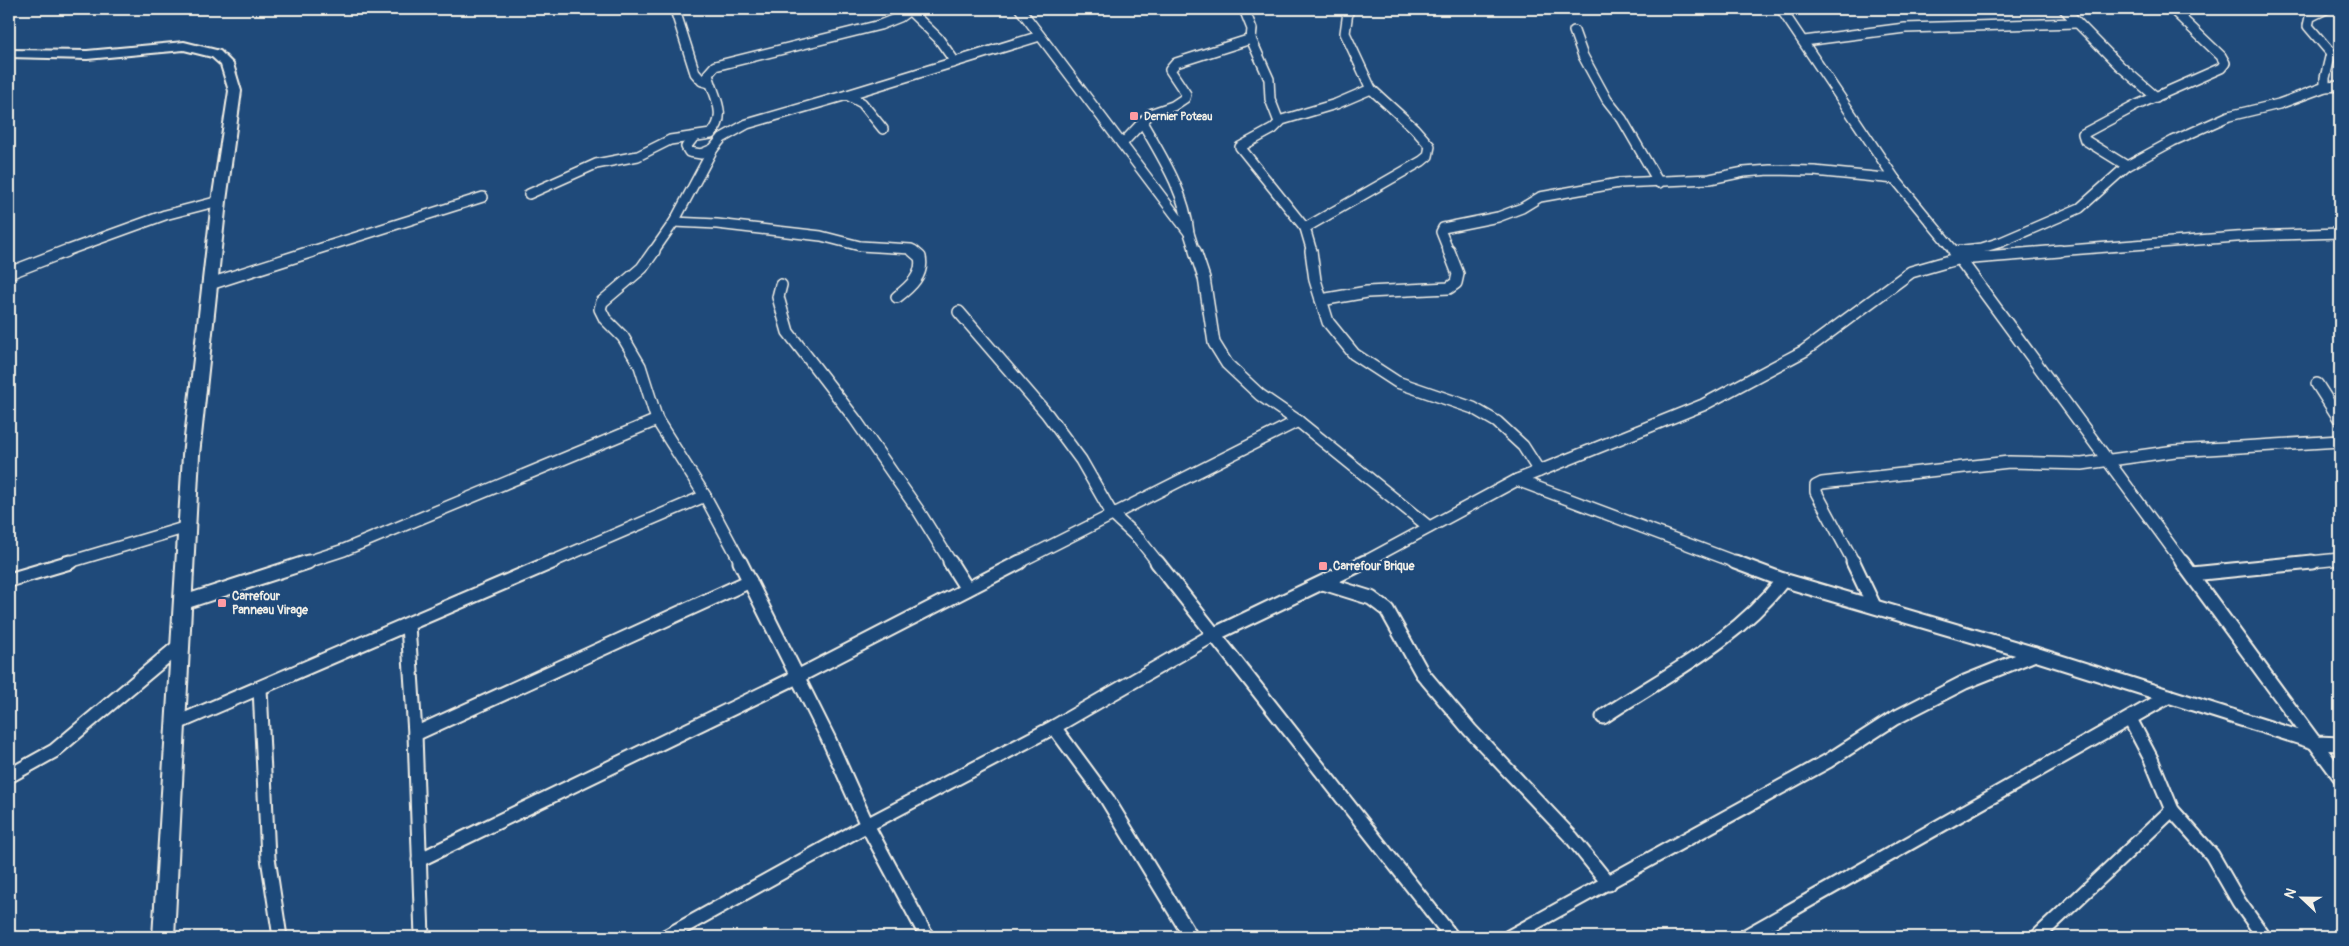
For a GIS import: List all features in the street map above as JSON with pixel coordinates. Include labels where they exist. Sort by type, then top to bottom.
[{"type":"street","points":[[1020,9],[1189,233]]},
{"type":"street","points":[[1244,9],[1252,29],[1251,40],[1269,79],[1270,99],[1279,122]]},
{"type":"street","points":[[1781,9],[1895,179],[1960,253],[2108,461],[2317,743],[2340,777]]},
{"type":"street","points":[[2064,9],[2120,66],[2156,97]]},
{"type":"street","points":[[2127,166],[2086,140],[2084,134],[2156,97],[2221,68],[2225,63],[2221,56],[2172,9]]},
{"type":"street","points":[[2325,87],[2324,79],[2332,59],[2331,53],[2308,26],[2310,16],[2326,9]]},
{"type":"street","points":[[675,10],[695,72],[702,81],[709,83]]},
{"type":"street","points":[[927,937],[867,825],[828,738],[750,581],[705,496],[657,420],[640,366],[623,337],[605,318],[600,309],[602,302],[642,268],[674,222],[713,149],[716,131],[721,119],[718,102],[709,83],[709,71],[723,63],[777,52],[862,30],[893,20],[910,10],[938,38],[953,59],[953,63]]},
{"type":"street","points":[[1305,228],[1422,162],[1428,156],[1430,146],[1414,128],[1371,89],[1345,33],[1348,12]]},
{"type":"street","points":[[1804,41],[1842,33],[1924,27],[2076,23]]},
{"type":"street","points":[[1574,31],[1583,56],[1607,100],[1622,119],[1641,155],[1659,183]]},
{"type":"street","points":[[529,194],[596,164],[638,156],[670,140],[716,136],[747,124],[1040,36]]},
{"type":"street","points":[[1122,144],[1150,114],[1173,106],[1185,98],[1186,94],[1170,70],[1176,62],[1251,40]]},
{"type":"street","points":[[9,53],[87,55],[184,46],[216,54],[227,64],[236,92],[218,201],[192,455],[163,937]]},
{"type":"street","points":[[665,937],[867,825],[1054,727],[1215,634],[1323,582],[1517,480],[1704,405],[1804,351],[1911,272],[1960,253],[2001,242],[2080,208],[2127,166],[2174,141],[2228,116],[2279,104],[2325,87],[2340,86]]},
{"type":"street","points":[[1371,89],[1336,104],[1279,122],[1273,130],[1242,144],[1240,147],[1305,228],[1311,248],[1315,280],[1328,322],[1354,354],[1397,382],[1473,408],[1497,422],[1523,446],[1539,471]]},
{"type":"street","points":[[847,95],[862,103],[883,129]]},
{"type":"street","points":[[1142,122],[1179,193],[1189,220],[1189,233],[1204,278],[1214,343],[1227,364],[1260,395],[1298,421],[1429,527]]},
{"type":"street","points":[[693,138],[686,147],[690,152],[701,154],[713,149]]},
{"type":"street","points":[[1321,300],[1368,292],[1449,288],[1456,283],[1458,274],[1441,232],[1443,228],[1498,217],[1522,208],[1540,197],[1565,191],[1619,183],[1659,183],[1770,170],[1814,171],[1895,179]]},
{"type":"street","points":[[210,284],[484,197]]},
{"type":"street","points":[[9,273],[112,233],[218,201]]},
{"type":"street","points":[[674,222],[717,224],[821,236],[860,246],[911,249],[920,256],[921,268],[910,287],[897,297]]},
{"type":"street","points":[[1960,253],[1973,258],[2249,236],[2340,233]]},
{"type":"street","points":[[781,285],[778,298],[788,332],[871,442],[918,510],[967,589]]},
{"type":"street","points":[[959,312],[1047,414],[1081,460],[1112,514],[1139,540],[1215,634],[1452,937]]},
{"type":"street","points":[[2316,384],[2340,420]]},
{"type":"street","points":[[182,602],[344,550],[657,420]]},
{"type":"street","points":[[419,860],[797,677],[1112,514],[1298,421]]},
{"type":"street","points":[[1874,606],[1838,530],[1816,492],[1816,486],[1822,483],[2009,462],[2058,464],[2108,461],[2175,451],[2318,444],[2340,441]]},
{"type":"street","points":[[1517,480],[1783,580],[2035,654],[2317,743],[2340,744]]},
{"type":"street","points":[[175,724],[705,496]]},
{"type":"street","points":[[9,580],[187,527]]},
{"type":"street","points":[[2192,574],[2340,559]]},
{"type":"street","points":[[1604,717],[1635,695],[1718,644],[1770,598],[1783,580]]},
{"type":"street","points":[[415,734],[750,581]]},
{"type":"street","points":[[1323,582],[1371,598],[1387,610],[1422,673],[1470,730],[1572,838],[1609,884]]},
{"type":"street","points":[[408,625],[415,734],[422,937]]},
{"type":"street","points":[[9,776],[54,751],[180,645]]},
{"type":"street","points":[[1509,937],[1609,884],[1828,761],[1893,719],[1965,682],[2035,654]]},
{"type":"street","points":[[260,688],[268,858],[280,937]]},
{"type":"street","points":[[1744,937],[2169,696]]},
{"type":"street","points":[[2130,719],[2151,759],[2172,810],[2212,855],[2239,902],[2264,937]]},
{"type":"street","points":[[1054,727],[1107,799],[1192,937]]},
{"type":"street","points":[[2037,937],[2172,810]]},
{"type":"place","name":"Dernier Poteau","points":[[1134,116]]},
{"type":"place","name":"Carrefour Brique","points":[[1323,566]]},
{"type":"place","name":"Carrefour Panneau Virage","points":[[222,603]]}]
